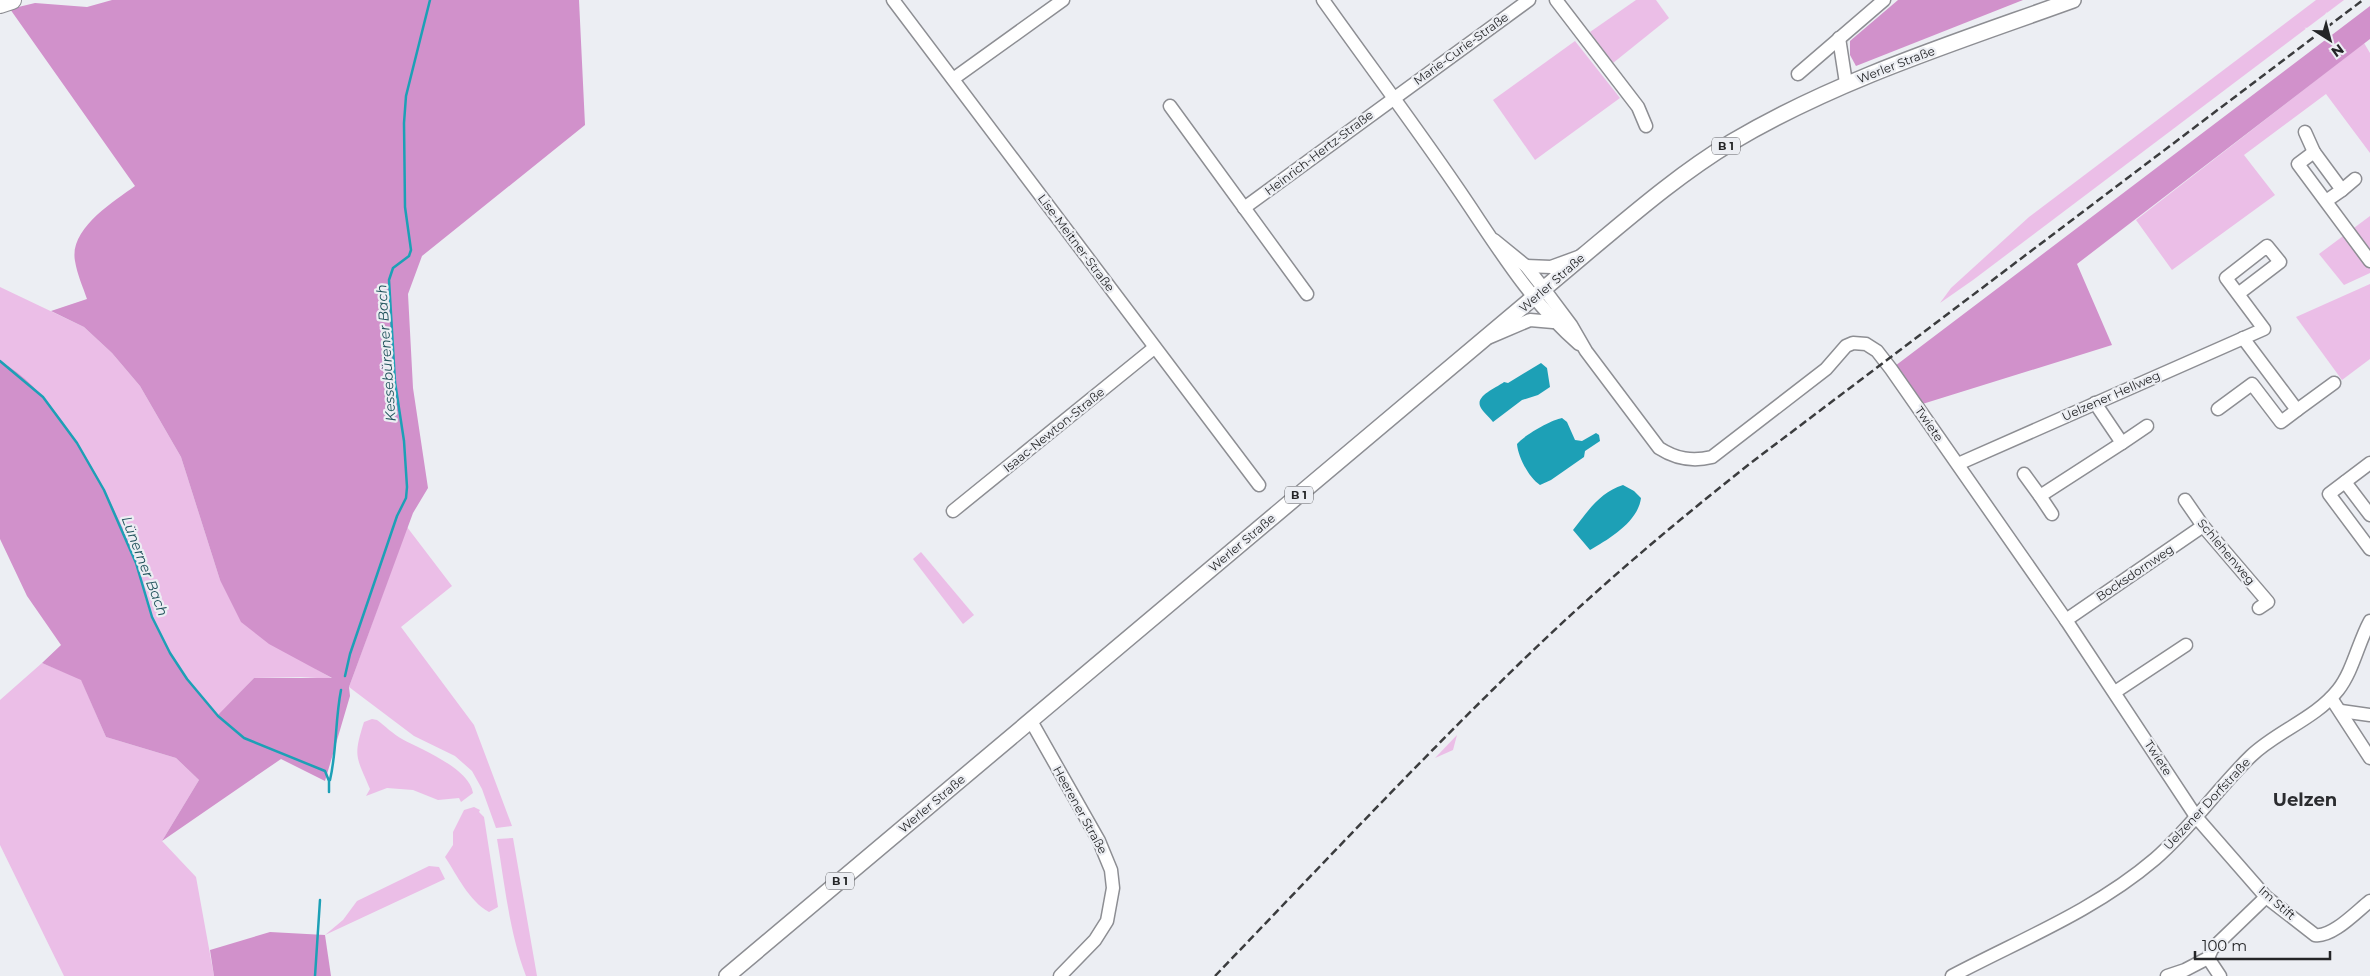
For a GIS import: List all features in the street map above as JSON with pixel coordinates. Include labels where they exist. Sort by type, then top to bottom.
[{"type":"highway","points":[[0,4],[12,0]]},
{"type":"main road","name":"Werler Straße","points":[[727,976],[1488,338],[1584,255],[1670,185],[1731,143],[1789,111],[1846,83],[2073,0]]},
{"type":"street","name":"Lise-Meitner-Straße","points":[[893,0],[1258,485]]},
{"type":"street","points":[[953,79],[1063,0]]},
{"type":"street","points":[[1323,0],[1494,240],[1503,258],[1539,294]]},
{"type":"street","name":"Marie-Curie-Straße","points":[[1393,98],[1529,0]]},
{"type":"street","points":[[1556,0],[1638,107],[1646,126]]},
{"type":"street","points":[[1798,74],[1884,0]]},
{"type":"street","name":"Werler Straße","points":[[1839,38],[1846,83]]},
{"type":"street","name":"Heinrich-Hertz-Straße","points":[[1244,208],[1393,98]]},
{"type":"street","points":[[1170,106],[1307,294]]},
{"type":"street","points":[[2305,132],[2314,152],[2342,190]]},
{"type":"street","points":[[2314,152],[2298,164],[2370,261]]},
{"type":"street","points":[[2326,201],[2356,179]]},
{"type":"street","points":[[1494,240],[1526,266],[1539,294]]},
{"type":"street","points":[[1526,266],[1551,267],[1584,255]]},
{"type":"street","name":"Twiete","points":[[1539,294],[1553,322],[1586,351]]},
{"type":"street","name":"Twiete","points":[[1539,294],[1571,325],[1586,351],[1659,448],[1668,454],[1690,460],[1712,457],[1722,451],[1826,369],[1846,346],[1853,343],[1866,344],[1878,350],[2066,620],[2197,818]]},
{"type":"street","name":"Uelzener Hellweg","points":[[1958,464],[2264,329],[2238,294]]},
{"type":"street","points":[[1488,338],[1530,320],[1553,322]]},
{"type":"street","points":[[2243,338],[2297,410]]},
{"type":"street","name":"Isaac-Newton-Straße","points":[[953,511],[1154,348]]},
{"type":"street","points":[[2218,409],[2268,372]]},
{"type":"street","points":[[2252,384],[2281,422],[2334,383]]},
{"type":"street","points":[[2095,403],[2122,443]]},
{"type":"street","points":[[2040,496],[2148,426]]},
{"type":"street","points":[[2370,463],[2329,494],[2370,549]]},
{"type":"street","points":[[2024,474],[2052,514]]},
{"type":"street","points":[[2345,482],[2370,515]]},
{"type":"street","name":"Schlehenweg","points":[[2185,500],[2203,526],[2267,602]]},
{"type":"street","points":[[2357,531],[2370,522]]},
{"type":"street","name":"Bocksdornweg","points":[[2066,620],[2203,526]]},
{"type":"street","name":"Uelzener Dorfstraße","points":[[1952,976],[2065,920],[2108,894],[2154,859],[2197,818],[2250,757],[2331,698],[2346,677],[2370,621]]},
{"type":"street","points":[[2115,692],[2186,645]]},
{"type":"street","points":[[2331,698],[2370,758]]},
{"type":"street","points":[[2341,711],[2370,715]]},
{"type":"street","name":"Heerener Straße","points":[[1031,721],[1099,841],[1111,870],[1113,888],[1107,921],[1095,940],[1060,976]]},
{"type":"street","name":"Im Stift","points":[[2197,818],[2266,897],[2315,935],[2322,936],[2332,932],[2370,900]]},
{"type":"street","points":[[2166,976],[2185,970],[2208,958],[2212,949],[2231,928],[2266,897]]},
{"type":"street","points":[[2208,958],[2220,976]]},
{"type":"shaded area","points":[[112,0],[579,0],[585,125],[422,256],[408,294],[413,388],[428,488],[413,513],[349,687],[350,696],[325,781],[281,759],[162,841],[199,780],[176,758],[106,737],[81,680],[42,663],[61,645],[27,596],[0,539],[0,361],[22,377],[43,398],[64,423],[82,451],[99,480],[126,538],[158,632],[181,669],[217,716],[254,678],[332,678],[269,644],[241,622],[220,580],[181,457],[140,386],[112,353],[84,327],[51,311],[87,299],[75,261],[75,249],[79,238],[95,217],[135,186],[10,9],[35,3],[87,7]]},
{"type":"shaded area","points":[[1636,0],[1656,0],[1669,18],[1613,63],[1590,32]]},
{"type":"shaded area","points":[[1898,0],[2023,0],[1856,66],[1850,55],[1850,41]]},
{"type":"shaded area","points":[[2316,0],[2344,0],[1940,303],[1951,288],[2029,217]]},
{"type":"shaded area","points":[[2370,6],[2370,39],[2077,264],[2112,345],[1916,406],[1891,369]]},
{"type":"shaded area","points":[[1575,41],[1620,98],[1535,160],[1493,100]]},
{"type":"shaded area","points":[[2364,43],[2370,53],[2370,153],[2326,94],[2244,155],[2275,195],[2172,270],[2136,220]]},
{"type":"shaded area","points":[[2370,216],[2370,273],[2344,285],[2319,254]]},
{"type":"shaded area","points":[[2370,284],[2370,359],[2342,380],[2296,317]]},
{"type":"shaded area","points":[[0,287],[84,327],[112,353],[140,386],[181,457],[220,580],[316,669],[333,679],[301,677],[254,678],[218,716],[181,669],[158,632],[127,539],[114,511],[81,452],[41,397],[21,376],[0,361]]},
{"type":"shaded area","points":[[407,527],[452,586],[401,627],[474,725],[512,826],[496,828],[482,789],[472,771],[455,756],[414,736],[349,687]]},
{"type":"shaded area","points":[[921,552],[974,615],[963,624],[913,559]]},
{"type":"shaded area","points":[[42,663],[81,679],[106,737],[176,758],[199,780],[162,841],[196,877],[214,976],[64,976],[0,845],[0,700]]},
{"type":"shaded area","points":[[372,719],[377,720],[402,739],[432,754],[454,768],[470,784],[473,793],[461,802],[459,798],[438,800],[413,790],[387,788],[366,796],[370,789],[359,763],[357,750],[364,722]]},
{"type":"shaded area","points":[[1457,735],[1453,750],[1435,758]]},
{"type":"shaded area","points":[[474,807],[480,810],[479,812],[484,817],[498,907],[489,912],[469,895],[445,857],[453,845],[453,832],[464,810]]},
{"type":"shaded area","points":[[513,838],[537,976],[526,976],[515,942],[508,908],[497,839]]},
{"type":"shaded area","points":[[429,866],[439,867],[445,879],[325,935],[343,920],[357,901]]},
{"type":"shaded area","points":[[270,932],[325,935],[331,976],[214,976],[210,950]]},
{"type":"water","points":[[1541,363],[1547,368],[1550,387],[1538,395],[1522,400],[1493,422],[1480,406],[1481,398],[1504,382],[1508,383]]},
{"type":"water","points":[[1562,418],[1567,422],[1575,440],[1582,441],[1596,433],[1599,435],[1600,441],[1585,451],[1584,457],[1551,480],[1540,485],[1525,467],[1519,455],[1517,444],[1538,429]]},
{"type":"water","points":[[1623,485],[1634,491],[1641,498],[1639,507],[1622,529],[1590,550],[1573,530],[1601,498]]},
{"type":"waterway","name":"Kessebürener Bach","points":[[345,676],[350,654],[397,516],[406,498],[404,441],[395,382],[389,280],[393,268],[409,256],[411,250],[405,207],[404,123],[406,96],[430,0]]},
{"type":"waterway","name":"Lünerner Bach","points":[[0,361],[43,397],[77,443],[104,490],[136,563],[152,617],[170,653],[187,679],[218,716],[244,738],[325,771],[329,781],[329,792]]},
{"type":"waterway","name":"Kessebürener Bach","points":[[330,780],[341,690]]},
{"type":"waterway","name":"Lünerner Bach","points":[[315,976],[320,900]]},
{"type":"railway","points":[[1215,976],[1482,700],[1634,559],[1752,462],[2363,0]]},
{"type":"district","name":"Uelzen","points":[[2305,800]]}]
